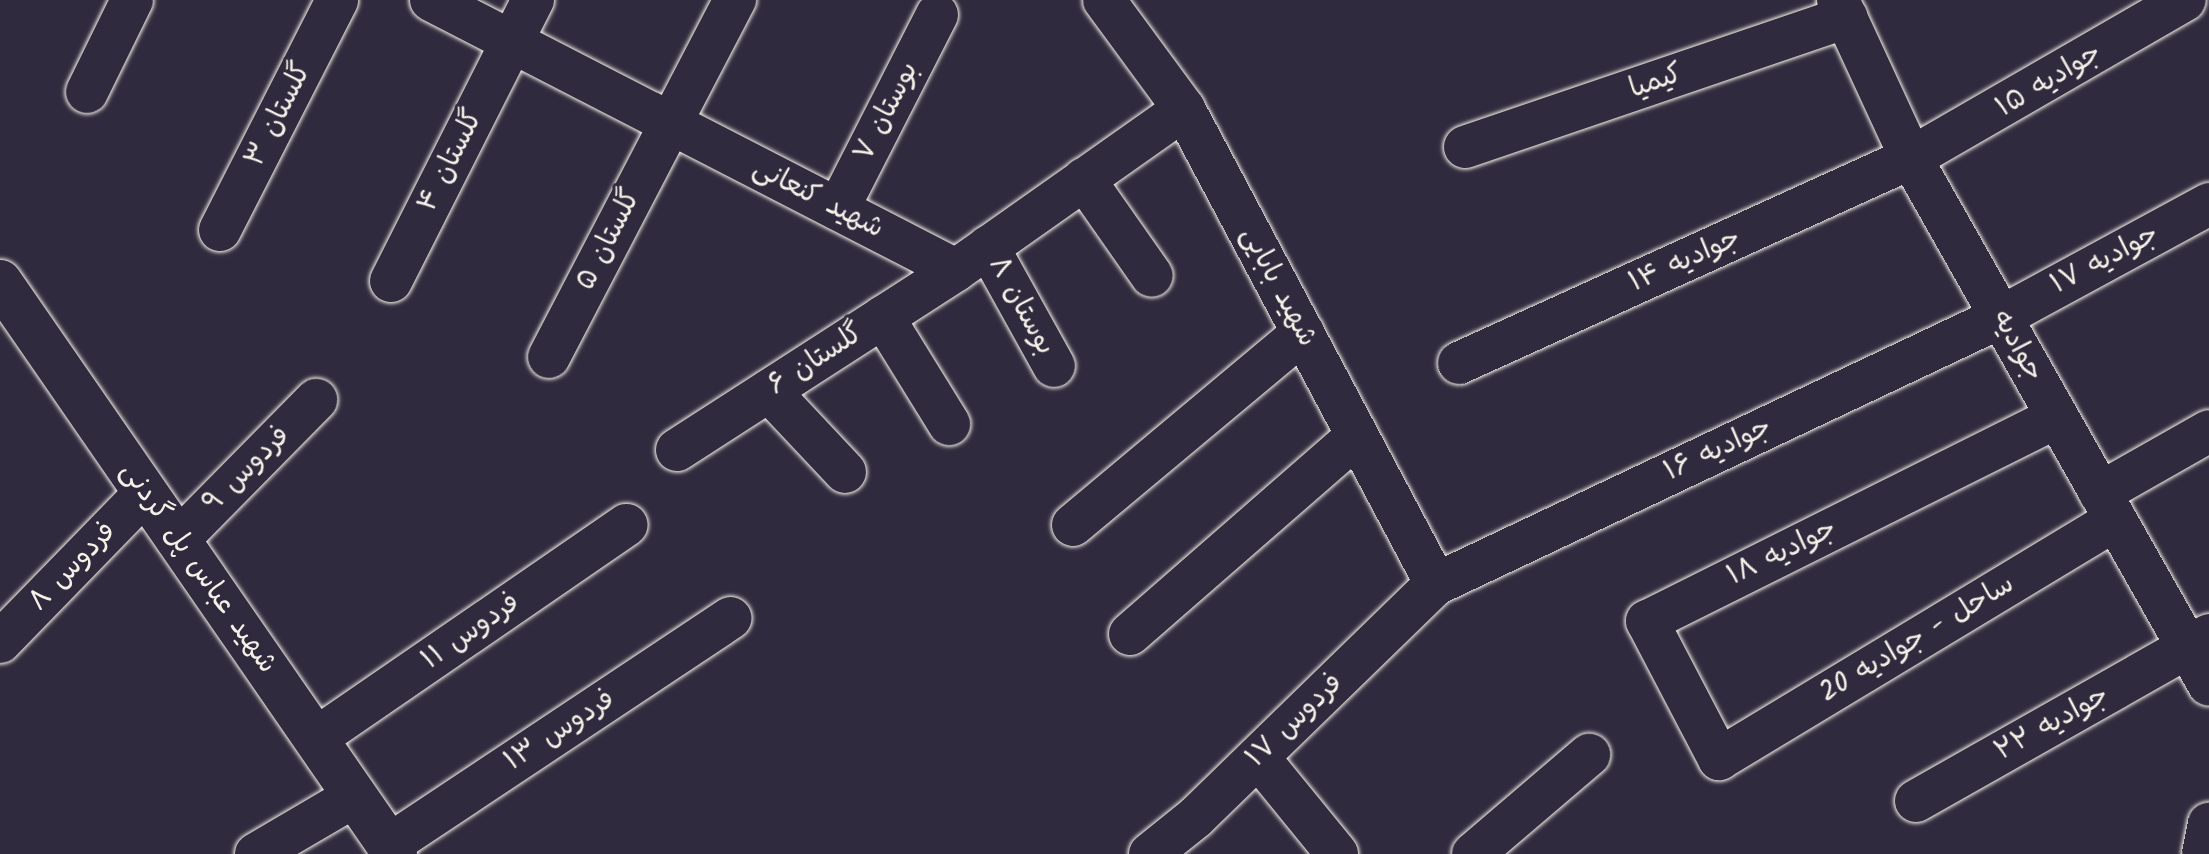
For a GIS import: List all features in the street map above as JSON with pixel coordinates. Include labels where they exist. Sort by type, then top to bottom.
[{"type":"street","points":[[87,92],[132,0]]},
{"type":"street","name":"گلستان ۳","points":[[220,230],[337,0]]},
{"type":"street","name":"شهید کنعانی","points":[[431,0],[838,209],[972,258]]},
{"type":"street","name":"گلستان ۴","points":[[391,281],[514,43],[533,0]]},
{"type":"street","name":"گلستان ۵","points":[[549,357],[735,0]]},
{"type":"street","name":"شهید بابایی","points":[[1104,0],[1184,109],[1436,584]]},
{"type":"street","name":"جوادیه ۱۵","points":[[1911,158],[2185,0]]},
{"type":"street","name":"جوادیه","points":[[1842,9],[1911,158],[2108,506],[2198,641],[2209,685]]},
{"type":"street","name":"کیمیا","points":[[1465,147],[1842,9]]},
{"type":"street","name":"بوستان ۷","points":[[838,209],[937,15]]},
{"type":"street","points":[[972,258],[1184,109]]},
{"type":"street","name":"جوادیه ۱۴","points":[[1459,363],[1911,158]]},
{"type":"street","points":[[1084,179],[1152,276]]},
{"type":"street","name":"جوادیه ۱۷","points":[[2001,317],[2209,204]]},
{"type":"street","name":"گلستان ۶","points":[[677,450],[972,258]]},
{"type":"street","name":"بوستان ۸","points":[[972,258],[1054,366]]},
{"type":"street","name":"شهید عباس پل گردنی","points":[[0,284],[392,849]]},
{"type":"street","points":[[883,317],[949,424]]},
{"type":"street","name":"جوادیه ۱۶","points":[[1436,584],[2001,317]]},
{"type":"street","points":[[1073,525],[1303,333]]},
{"type":"street","points":[[769,391],[845,472]]},
{"type":"street","name":"فردوس ۹","points":[[178,540],[316,400]]},
{"type":"street","name":"جوادیه ۱۸","points":[[1719,759],[1647,621],[2057,417]]},
{"type":"street","name":"ساحل - جوادیه 20","points":[[1719,759],[2108,506],[2209,431]]},
{"type":"street","points":[[1130,634],[1357,436]]},
{"type":"street","name":"فردوس ۸","points":[[0,642],[145,493]]},
{"type":"street","name":"فردوس ۱۱","points":[[315,739],[626,525]]},
{"type":"street","name":"فردوس ۱۷","points":[[1150,854],[1258,757],[1436,584]]},
{"type":"street","name":"فردوس ۱۳","points":[[392,849],[731,618]]},
{"type":"street","name":"جوادیه ۲۲","points":[[1916,801],[2198,641]]},
{"type":"street","points":[[1473,854],[1589,755]]},
{"type":"street","points":[[1258,757],[1337,854]]},
{"type":"street","points":[[256,854],[355,796]]},
{"type":"street","points":[[2203,854],[2209,824]]}]
